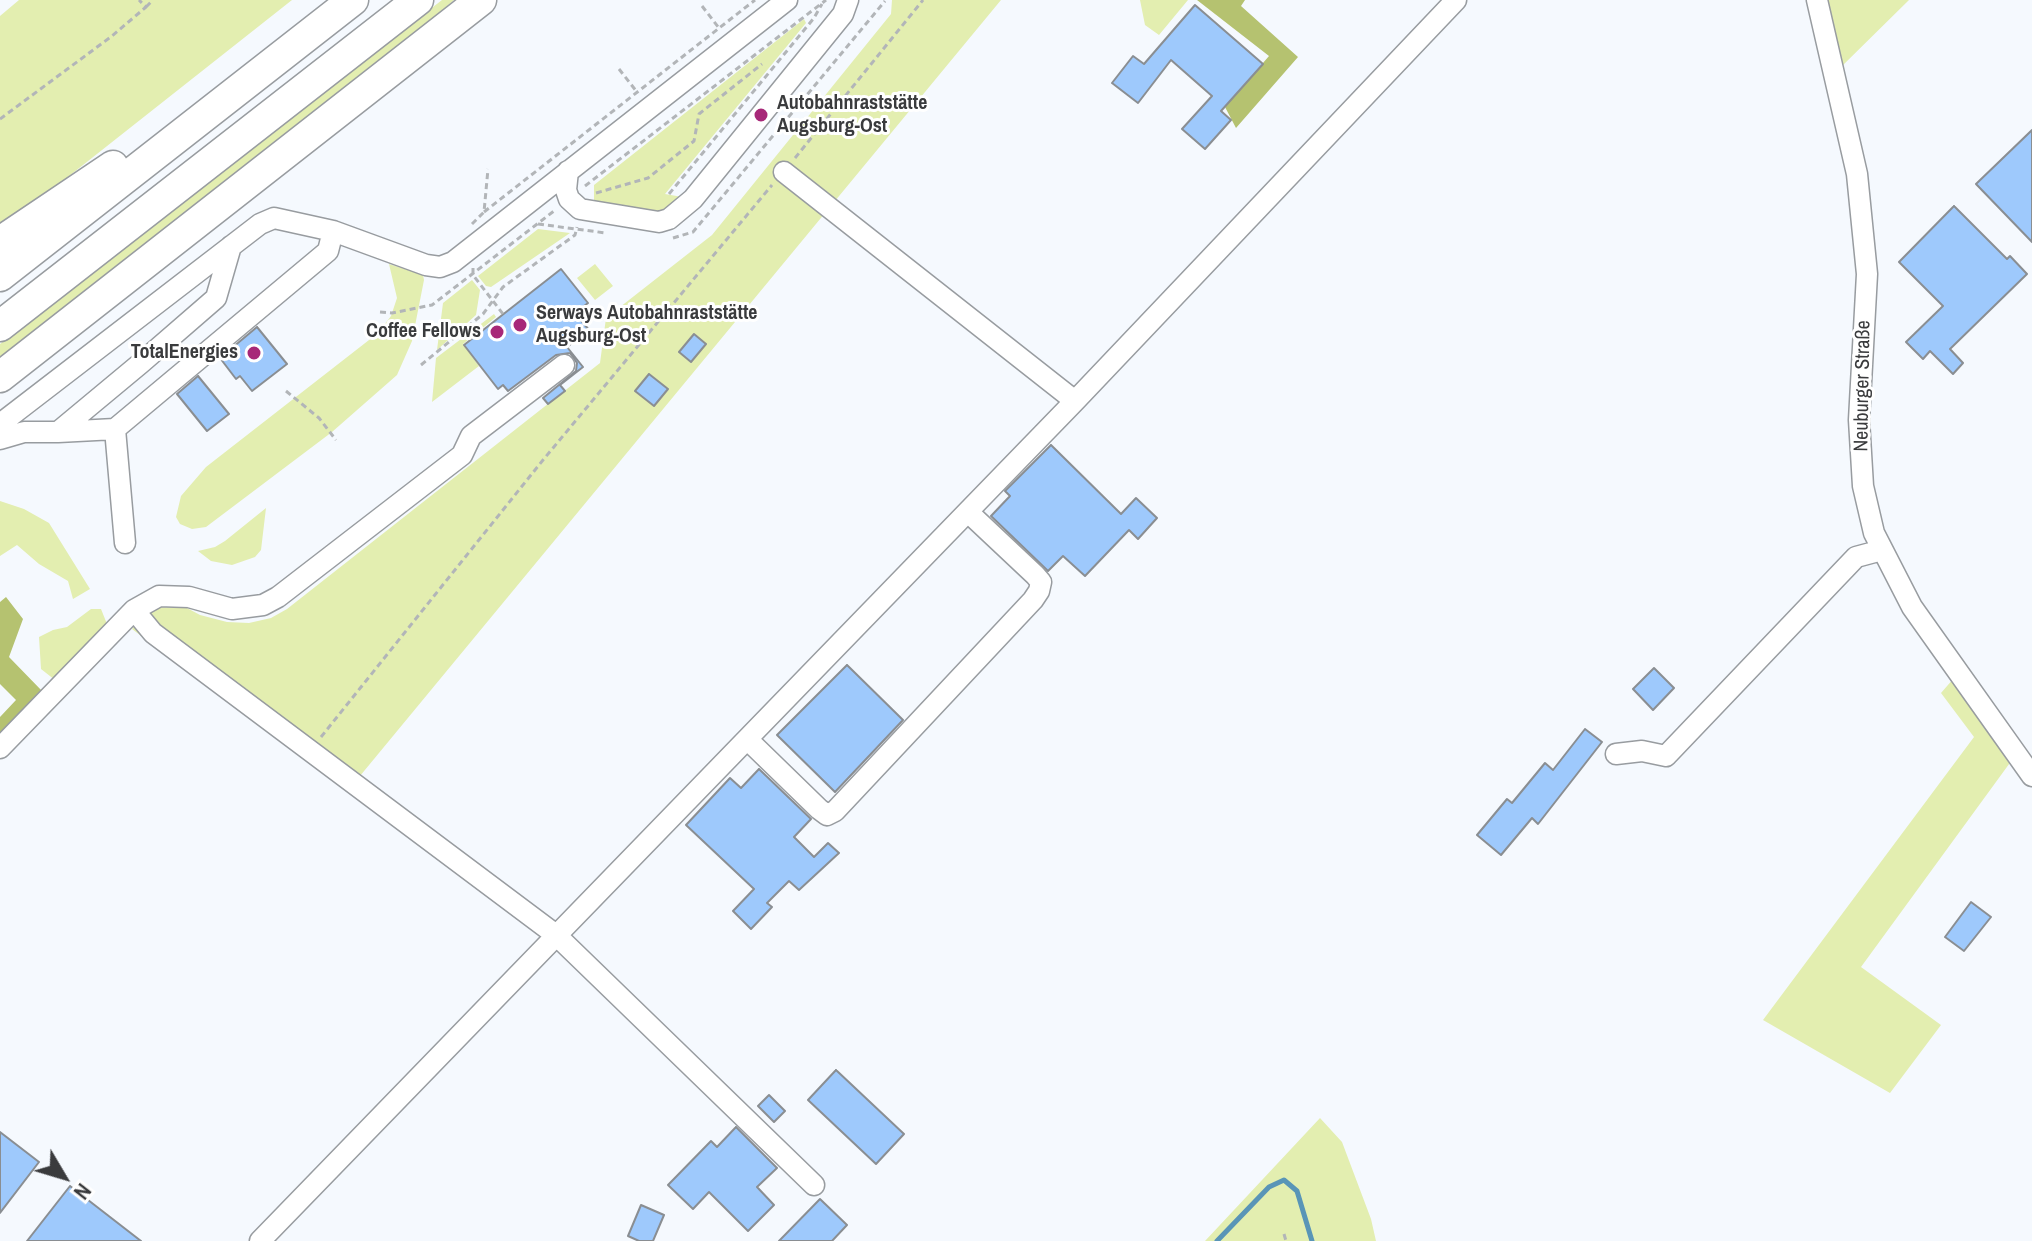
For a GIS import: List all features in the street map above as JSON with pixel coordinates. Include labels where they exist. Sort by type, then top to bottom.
[{"type":"highway","points":[[0,276],[353,0]]},
{"type":"highway","points":[[0,326],[418,0]]},
{"type":"highway","points":[[0,377],[481,0]]},
{"type":"highway","points":[[0,242],[74,191],[253,78]]},
{"type":"street","points":[[0,424],[260,224],[274,218],[333,231],[440,267],[453,262],[787,0]]},
{"type":"street","points":[[568,171],[566,190],[574,204],[659,222],[669,219],[693,199],[843,14],[848,0]]},
{"type":"street","points":[[260,1241],[1075,401],[1456,0]]},
{"type":"street","name":"Neuburger Straße","points":[[1817,0],[1857,174],[1867,274],[1859,420],[1863,486],[1874,533],[1912,607],[2032,776]]},
{"type":"street","points":[[784,172],[1075,401]]},
{"type":"street","points":[[0,439],[24,432],[115,429],[328,251],[333,231]]},
{"type":"street","points":[[58,432],[216,298],[231,246]]},
{"type":"street","points":[[0,748],[134,610],[159,596],[189,597],[232,609],[263,605],[278,597],[462,455],[471,436],[564,365]]},
{"type":"street","points":[[115,429],[125,543]]},
{"type":"street","points":[[747,739],[819,809],[827,815],[835,811],[1039,591],[1041,582],[1035,575],[968,512]]},
{"type":"street","points":[[1616,754],[1642,751],[1666,756],[1856,557],[1882,550]]},
{"type":"street","points":[[134,610],[153,633],[556,935],[814,1185]]},
{"type":"path","points":[[139,0],[146,7]]},
{"type":"path","points":[[0,119],[112,36],[153,0]]},
{"type":"path","points":[[484,212],[755,0]]},
{"type":"path","points":[[647,220],[814,18],[825,0]]},
{"type":"path","points":[[380,312],[392,313],[432,305],[574,204],[825,0]]},
{"type":"path","points":[[311,749],[543,460],[923,0]]},
{"type":"path","points":[[702,6],[719,28]]},
{"type":"path","points":[[421,365],[483,314],[503,287],[575,235],[574,204],[581,197],[648,178],[694,141],[699,114],[762,64]]},
{"type":"path","points":[[619,69],[637,92]]},
{"type":"path","points":[[493,301],[503,314]]},
{"type":"path","points":[[286,391],[319,418],[336,440]]},
{"type":"path","points":[[1284,1234],[1286,1241]]},
{"type":"green space","points":[[19,0],[292,0],[64,180],[0,223],[0,16]]},
{"type":"green space","points":[[442,0],[454,0],[401,46],[0,360],[0,344]]},
{"type":"green space","points":[[892,0],[1001,0],[355,782],[304,758],[132,629],[152,607],[187,608],[227,622],[249,623],[271,618],[287,609],[600,363],[606,318],[712,235],[891,14]]},
{"type":"green space","points":[[1140,0],[1188,0],[1159,35],[1145,25]]},
{"type":"green space","points":[[1197,0],[1245,0],[1241,6],[1298,57],[1236,128],[1225,107],[1269,56]]},
{"type":"green space","points":[[1823,0],[1909,0],[1838,70]]},
{"type":"green space","points":[[804,19],[806,23],[665,194],[688,198],[662,213],[594,207],[594,185]]},
{"type":"green space","points":[[538,229],[570,233],[491,287],[486,286],[478,276]]},
{"type":"green space","points":[[389,264],[423,275],[424,280],[412,341],[397,375],[332,432],[206,527],[192,529],[180,524],[176,517],[181,496],[206,467],[378,333],[391,316],[397,298]]},
{"type":"green space","points":[[595,264],[613,286],[595,300],[577,278]]},
{"type":"green space","points":[[472,280],[480,290],[476,315],[437,350],[443,303]]},
{"type":"green space","points":[[494,314],[496,317],[463,344],[479,366],[432,402],[436,358]]},
{"type":"green space","points":[[0,501],[24,509],[49,523],[90,589],[73,599],[68,581],[39,564],[17,545],[0,556]]},
{"type":"green space","points":[[266,508],[261,550],[255,557],[232,565],[211,561],[198,551],[225,541]]},
{"type":"green space","points":[[6,597],[23,619],[9,657],[43,692],[0,737],[0,717],[16,700],[0,684],[0,602]]},
{"type":"green space","points":[[91,609],[101,609],[107,624],[55,680],[41,669],[39,637],[67,627]]},
{"type":"green space","points":[[1954,678],[2012,760],[1861,967],[1941,1025],[1890,1093],[1763,1020],[1974,737],[1941,693]]},
{"type":"green space","points":[[1320,1118],[1342,1142],[1371,1219],[1376,1241],[1205,1241]]},
{"type":"building","points":[[1195,5],[1263,64],[1221,111],[1231,120],[1205,149],[1182,129],[1212,96],[1171,60],[1138,103],[1112,83],[1133,56],[1144,64]]},
{"type":"building","points":[[2032,130],[2032,242],[1976,184]]},
{"type":"building","points":[[1954,206],[2007,259],[2010,256],[2027,274],[1950,349],[1963,363],[1953,374],[1930,351],[1923,359],[1906,342],[1943,306],[1899,262]]},
{"type":"building","points":[[561,269],[588,303],[575,313],[589,330],[567,347],[583,367],[560,385],[565,391],[548,404],[543,398],[576,371],[577,363],[570,353],[556,355],[508,391],[503,385],[498,389],[464,345]]},
{"type":"building","points":[[257,327],[287,364],[252,391],[240,376],[236,379],[220,358]]},
{"type":"building","points":[[694,334],[706,344],[691,362],[679,352]]},
{"type":"building","points":[[649,374],[668,389],[654,406],[635,391]]},
{"type":"building","points":[[198,376],[229,414],[207,431],[177,394]]},
{"type":"building","points":[[1051,445],[1121,514],[1136,498],[1157,518],[1138,539],[1129,530],[1085,576],[1063,556],[1048,571],[991,516],[1010,496],[1005,491]]},
{"type":"building","points":[[847,665],[903,720],[835,792],[777,735]]},
{"type":"building","points":[[1654,668],[1674,688],[1653,710],[1633,689]]},
{"type":"building","points":[[1585,729],[1602,742],[1538,824],[1532,818],[1501,855],[1477,835],[1507,799],[1512,803],[1545,763],[1553,770]]},
{"type":"building","points":[[759,769],[811,819],[794,837],[814,857],[828,843],[839,853],[799,890],[789,881],[767,903],[772,907],[751,929],[733,911],[754,889],[686,825],[730,778],[741,788]]},
{"type":"building","points":[[1971,902],[1991,917],[1964,951],[1945,937]]},
{"type":"building","points":[[836,1070],[904,1134],[876,1164],[808,1100]]},
{"type":"building","points":[[769,1095],[785,1111],[774,1122],[758,1106]]},
{"type":"building","points":[[736,1127],[777,1168],[757,1187],[774,1205],[748,1231],[709,1192],[693,1209],[668,1185],[711,1141],[717,1147]]},
{"type":"building","points":[[0,1132],[39,1162],[0,1213]]},
{"type":"building","points":[[70,1186],[141,1241],[27,1241]]},
{"type":"building","points":[[820,1199],[847,1225],[832,1241],[779,1241]]},
{"type":"building","points":[[641,1205],[664,1215],[653,1241],[639,1241],[628,1236]]},
{"type":"waterway","points":[[1217,1241],[1269,1187],[1284,1180],[1297,1191],[1312,1241]]},
{"type":"place","name":"Autobahnraststätte Augsburg-Ost","points":[[761,115]]},
{"type":"place","name":"Serways Autobahnraststätte Augsburg-Ost","points":[[520,325]]},
{"type":"place","name":"Coffee Fellows","points":[[497,332]]},
{"type":"place","name":"TotalEnergies","points":[[254,353]]}]
